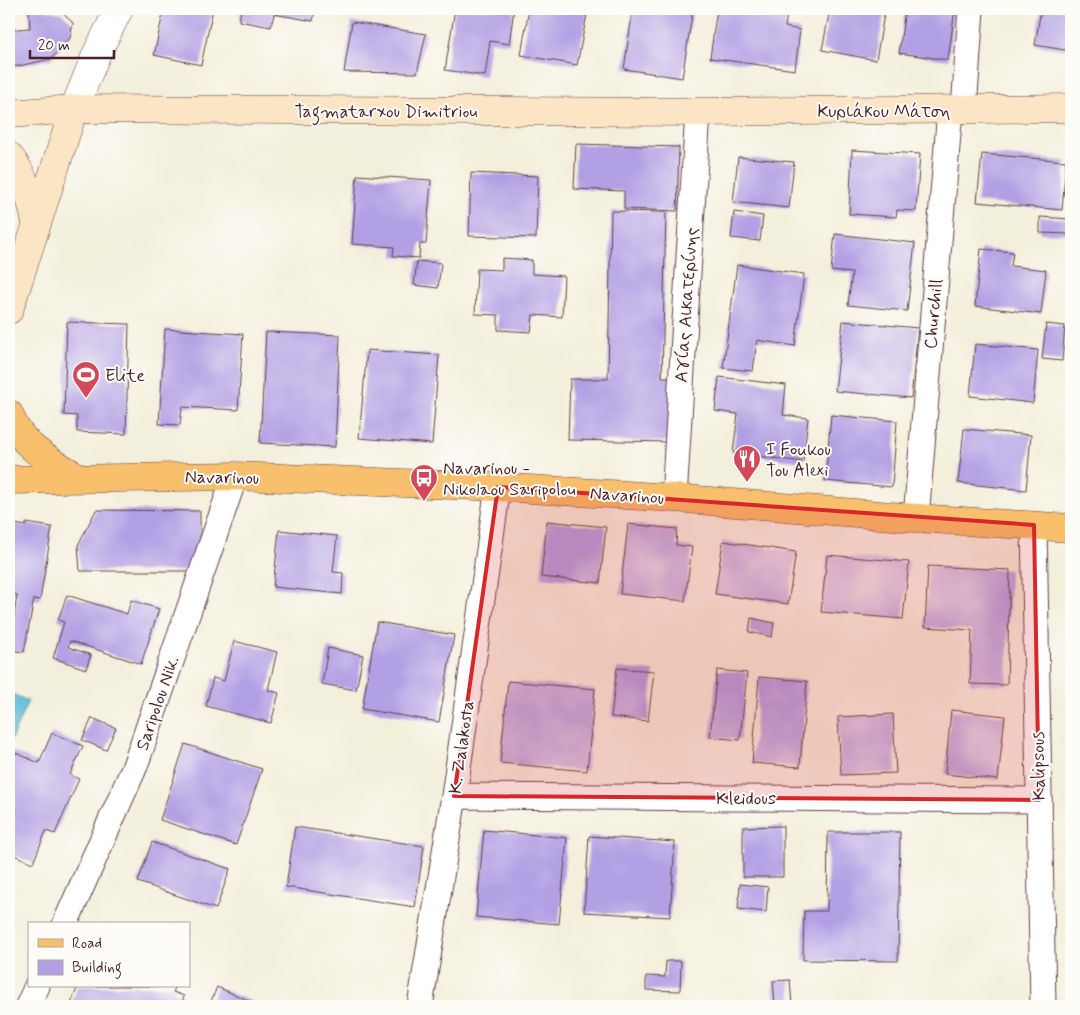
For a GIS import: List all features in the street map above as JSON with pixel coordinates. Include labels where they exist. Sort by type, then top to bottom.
[{"type":"main road","name":"Κυριάκου Μάτση","points":[[698,112],[1071,108]]},
{"type":"main road","name":"Tagmatarxou Dimitriou","points":[[9,114],[74,109],[698,112]]},
{"type":"main road","points":[[9,310],[74,109]]},
{"type":"main road","points":[[9,156],[19,169],[26,184],[36,222]]},
{"type":"main road","points":[[9,414],[27,445],[80,478]]},
{"type":"main road","name":"Navarinou","points":[[9,480],[235,476],[498,487],[674,498],[916,518],[1071,528]]},
{"type":"street","name":"Churchill","points":[[916,518],[957,110],[971,9]]},
{"type":"street","points":[[74,109],[115,10]]},
{"type":"street","name":"Αγίας Αικατερίνης","points":[[674,498],[698,112]]},
{"type":"street","name":"Saripolou Nik.","points":[[66,922],[135,766],[235,476]]},
{"type":"street","name":"K. Zalakosta","points":[[420,1006],[454,796],[498,487]]},
{"type":"street","name":"Kalipsous","points":[[1034,525],[1043,1006]]},
{"type":"street","name":"Kleidous","points":[[454,796],[1038,800]]},
{"type":"street","points":[[28,1006],[36,988]]},
{"type":"highlighted area","points":[[498,487],[1034,525],[1039,800],[454,796]]},
{"type":"water","points":[[10,693],[28,701],[11,740],[9,739]]},
{"type":"building","points":[[29,9],[62,13],[73,23],[70,38],[51,59],[9,68],[9,30],[30,28]]},
{"type":"building","points":[[164,9],[213,9],[201,65],[154,55]]},
{"type":"building","points":[[241,9],[315,9],[313,21],[274,14],[271,27],[239,21]]},
{"type":"building","points":[[455,9],[514,9],[509,44],[490,41],[485,76],[445,70]]},
{"type":"building","points":[[529,9],[588,9],[577,65],[521,55]]},
{"type":"building","points":[[633,9],[693,9],[682,78],[624,69]]},
{"type":"building","points":[[717,9],[788,9],[785,27],[800,30],[795,70],[710,58]]},
{"type":"building","points":[[830,9],[885,9],[876,60],[822,50]]},
{"type":"building","points":[[905,9],[955,9],[948,60],[899,53]]},
{"type":"building","points":[[1041,9],[1071,9],[1071,51],[1035,45]]},
{"type":"building","points":[[352,22],[426,34],[417,73],[344,72]]},
{"type":"building","points":[[576,144],[679,147],[677,211],[624,209],[624,191],[574,189]]},
{"type":"building","points":[[852,150],[920,154],[916,211],[897,210],[896,217],[849,214]]},
{"type":"building","points":[[982,154],[1066,161],[1062,210],[977,202]]},
{"type":"building","points":[[738,157],[794,162],[789,208],[733,202]]},
{"type":"building","points":[[471,173],[538,176],[536,238],[469,236]]},
{"type":"building","points":[[357,175],[431,180],[426,244],[420,244],[419,258],[393,256],[394,247],[352,244]]},
{"type":"building","points":[[611,211],[666,212],[662,377],[672,377],[671,442],[568,440],[570,379],[608,379]]},
{"type":"building","points":[[734,212],[763,216],[760,241],[731,238]]},
{"type":"building","points":[[1040,217],[1071,219],[1071,234],[1040,233]]},
{"type":"building","points":[[835,234],[915,243],[907,311],[848,305],[852,273],[831,271]]},
{"type":"building","points":[[981,249],[1013,252],[1011,266],[1046,270],[1041,314],[975,306]]},
{"type":"building","points":[[502,258],[532,260],[532,274],[564,276],[562,317],[533,315],[531,332],[498,330],[498,315],[475,314],[477,269],[502,270]]},
{"type":"building","points":[[417,261],[441,263],[438,288],[414,285]]},
{"type":"building","points":[[737,265],[804,274],[795,346],[757,340],[753,371],[723,368]]},
{"type":"building","points":[[843,321],[918,328],[911,398],[835,391]]},
{"type":"building","points":[[67,322],[129,324],[126,434],[77,432],[77,416],[64,415]]},
{"type":"building","points":[[1046,324],[1065,326],[1062,361],[1042,359]]},
{"type":"building","points":[[165,329],[243,334],[238,410],[182,407],[180,425],[159,424]]},
{"type":"building","points":[[266,332],[340,335],[335,447],[260,443]]},
{"type":"building","points":[[975,344],[1038,350],[1033,403],[970,396]]},
{"type":"building","points":[[367,350],[439,355],[432,444],[359,438]]},
{"type":"building","points":[[719,377],[786,385],[783,415],[808,418],[803,462],[733,453],[738,414],[715,411]]},
{"type":"building","points":[[831,415],[897,421],[892,487],[825,481]]},
{"type":"building","points":[[964,429],[1031,435],[1026,490],[958,483]]},
{"type":"building","points":[[96,510],[200,511],[200,547],[191,571],[80,571],[78,545]]},
{"type":"building","points":[[547,521],[606,527],[600,583],[541,577]]},
{"type":"building","points":[[9,523],[26,526],[26,523],[52,527],[40,600],[34,599],[24,652],[9,650],[17,595],[9,593]]},
{"type":"building","points":[[628,524],[677,529],[676,545],[692,547],[685,601],[620,594]]},
{"type":"building","points":[[279,530],[337,536],[333,572],[343,573],[342,594],[273,587]]},
{"type":"building","points":[[723,541],[796,552],[788,604],[715,594]]},
{"type":"building","points":[[827,555],[909,562],[903,619],[821,612]]},
{"type":"building","points":[[928,566],[1010,570],[1007,685],[970,684],[972,630],[925,627]]},
{"type":"building","points":[[67,595],[127,614],[131,600],[159,609],[141,664],[70,641],[68,647],[91,655],[86,669],[53,658],[64,622],[58,620]]},
{"type":"building","points":[[751,618],[774,623],[772,637],[749,632]]},
{"type":"building","points":[[377,622],[454,635],[439,722],[362,709]]},
{"type":"building","points":[[234,641],[277,652],[268,690],[279,693],[271,723],[206,706],[213,678],[224,681]]},
{"type":"building","points":[[328,648],[363,655],[356,690],[322,684]]},
{"type":"building","points":[[617,668],[654,671],[648,721],[611,717]]},
{"type":"building","points":[[717,670],[747,673],[740,740],[710,737]]},
{"type":"building","points":[[759,677],[807,681],[800,767],[752,763]]},
{"type":"building","points":[[508,681],[595,689],[587,771],[500,763]]},
{"type":"building","points":[[951,710],[1005,716],[998,780],[945,774]]},
{"type":"building","points":[[893,714],[896,773],[841,775],[838,717]]},
{"type":"building","points":[[92,718],[116,728],[106,750],[82,740]]},
{"type":"building","points":[[52,733],[83,746],[70,775],[79,779],[55,834],[46,831],[33,863],[9,853],[9,750],[39,763]]},
{"type":"building","points":[[185,744],[262,769],[236,845],[160,820]]},
{"type":"building","points":[[783,826],[783,877],[743,877],[743,827]]},
{"type":"building","points":[[295,827],[424,846],[415,907],[286,887]]},
{"type":"building","points":[[484,830],[567,838],[559,924],[476,917]]},
{"type":"building","points":[[828,832],[900,832],[898,961],[803,960],[804,911],[827,911]]},
{"type":"building","points":[[589,836],[675,842],[670,917],[584,912]]},
{"type":"building","points":[[152,842],[230,869],[216,909],[138,882]]},
{"type":"building","points":[[740,884],[768,887],[766,912],[738,909]]},
{"type":"building","points":[[666,961],[681,961],[680,991],[646,990],[646,976],[665,977]]},
{"type":"building","points":[[790,980],[792,1006],[775,1006],[773,981]]},
{"type":"building","points":[[217,987],[262,1006],[209,1006]]},
{"type":"building","points":[[77,988],[175,988],[173,992],[184,996],[181,1006],[70,1006]]},
{"type":"place","name":"Elite","points":[[86,399]]},
{"type":"place","name":"I Foukou Tou Alexi","points":[[747,483]]},
{"type":"place","name":"Navarinou - Nikolaou Saripolou","points":[[424,502]]}]
